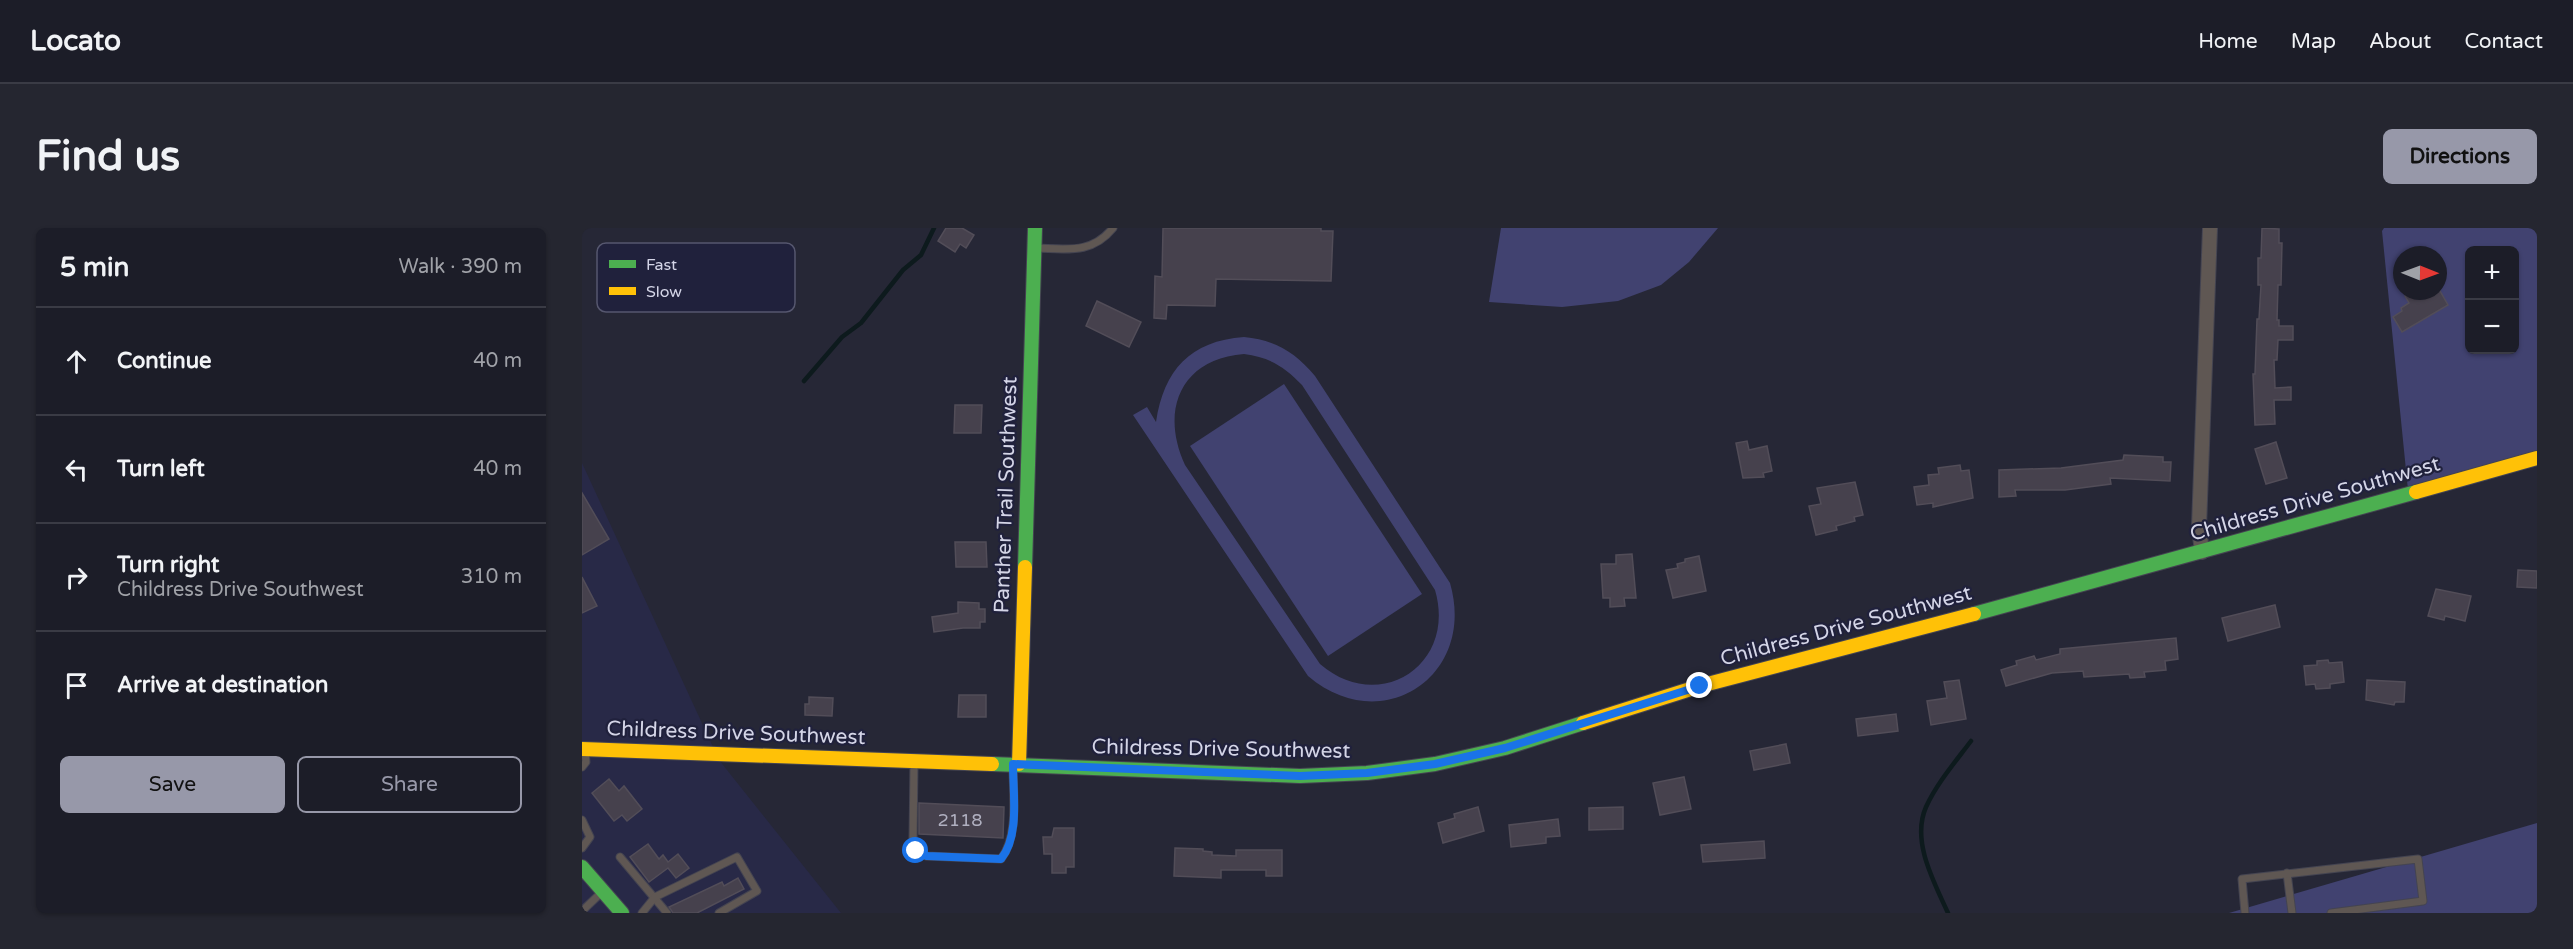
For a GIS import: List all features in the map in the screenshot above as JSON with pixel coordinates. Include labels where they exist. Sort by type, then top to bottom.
[{"type":"street","name":"Panther Trail Southwest","points":[[1016,764],[1035,228]]},
{"type":"street","points":[[2202,552],[2199,528],[2210,228]]},
{"type":"street","name":"Childress Drive Southwest","points":[[584,749],[1300,776],[1367,773],[1435,764],[1505,748],[1700,686],[2202,552],[2537,458]]},
{"type":"street","points":[[582,867],[622,913]]},
{"type":"lane","points":[[1034,248],[1076,249],[1090,246],[1104,239],[1113,228]]},
{"type":"lane","points":[[582,767],[586,762],[584,749]]},
{"type":"lane","points":[[914,761],[913,841],[916,851],[927,856],[1001,859],[1009,850],[1016,764]]},
{"type":"lane","points":[[582,820],[591,837],[582,849]]},
{"type":"lane","points":[[620,857],[667,913]]},
{"type":"lane","points":[[642,913],[655,897],[737,857],[757,891],[719,913]]},
{"type":"lane","points":[[2245,913],[2242,879],[2418,860],[2423,901],[2331,913]]},
{"type":"lane","points":[[2287,873],[2292,913]]},
{"type":"lane","points":[[582,911],[603,891]]},
{"type":"shaded area","points":[[1501,228],[1718,228],[1689,262],[1661,285],[1618,301],[1562,307],[1489,302]]},
{"type":"shaded area","points":[[2384,228],[2537,228],[2537,461],[2409,500],[2382,231]]},
{"type":"shaded area","points":[[1244,337],[1275,344],[1300,360],[1315,376],[1450,583],[1455,616],[1450,646],[1436,670],[1417,688],[1393,699],[1365,701],[1336,694],[1308,676],[1133,415],[1147,407],[1156,422],[1160,404],[1173,373],[1195,352],[1225,340]],"holes":[[[1244,354],[1276,364],[1302,385],[1435,590],[1439,617],[1435,640],[1424,660],[1408,674],[1388,683],[1366,685],[1343,679],[1320,664],[1185,465],[1178,445],[1175,426],[1176,407],[1181,391],[1191,377],[1204,366],[1222,358]]]},
{"type":"shaded area","points":[[1284,384],[1422,594],[1328,656],[1190,446]]},
{"type":"shaded area","points":[[582,463],[719,760],[841,913],[582,913]]},
{"type":"shaded area","points":[[2537,823],[2537,913],[2229,913]]},
{"type":"building","points":[[946,228],[962,228],[974,235],[966,248],[960,244],[955,252],[938,241]]},
{"type":"building","points":[[1163,228],[1321,228],[1321,231],[1333,231],[1331,281],[1216,279],[1215,306],[1167,305],[1166,319],[1154,318],[1155,276],[1162,277]]},
{"type":"building","points":[[2262,228],[2279,229],[2279,243],[2282,243],[2277,320],[2279,320],[2279,326],[2293,326],[2293,340],[2278,340],[2277,360],[2274,360],[2275,388],[2291,387],[2291,400],[2274,400],[2275,424],[2255,425],[2253,374],[2255,374],[2257,319],[2259,319],[2261,285],[2258,285],[2258,258],[2261,258]]},
{"type":"building","points":[[2407,300],[2445,300],[2448,305],[2402,332],[2393,317],[2409,303]]},
{"type":"building","points":[[1097,301],[1141,322],[1129,347],[1086,326]]},
{"type":"building","points":[[955,405],[982,405],[981,433],[954,433]]},
{"type":"building","points":[[1747,441],[1749,450],[1767,446],[1772,471],[1763,473],[1764,477],[1743,478],[1736,443]]},
{"type":"building","points":[[2276,442],[2287,478],[2266,484],[2255,449]]},
{"type":"building","points":[[2124,455],[2163,457],[2163,462],[2171,462],[2170,481],[2110,478],[2111,484],[2065,490],[2015,490],[2016,496],[1999,497],[1999,470],[2061,468],[2123,460]]},
{"type":"building","points":[[1960,465],[1961,471],[1969,470],[1973,498],[1933,507],[1933,503],[1917,505],[1914,487],[1929,485],[1928,475],[1939,474],[1938,468]]},
{"type":"building","points":[[1855,482],[1863,515],[1854,517],[1855,521],[1836,526],[1837,530],[1816,535],[1809,506],[1821,504],[1817,488]]},
{"type":"building","points":[[582,493],[609,539],[582,555]]},
{"type":"building","points":[[955,542],[986,542],[987,567],[956,567]]},
{"type":"building","points":[[1632,554],[1636,598],[1624,598],[1625,606],[1610,607],[1610,598],[1603,598],[1601,564],[1616,564],[1616,555]]},
{"type":"building","points":[[1699,556],[1706,591],[1673,598],[1666,570],[1678,568],[1677,564],[1685,562],[1685,559]]},
{"type":"building","points":[[2518,570],[2537,571],[2537,588],[2517,587]]},
{"type":"building","points":[[582,577],[597,606],[582,613]]},
{"type":"building","points":[[2436,589],[2471,596],[2465,621],[2445,616],[2444,620],[2428,616]]},
{"type":"building","points":[[958,602],[979,603],[979,609],[985,609],[985,622],[980,622],[980,628],[934,632],[932,617],[958,613]]},
{"type":"building","points":[[2275,605],[2280,627],[2228,641],[2222,618]]},
{"type":"building","points":[[2176,638],[2178,659],[2165,661],[2166,670],[2144,672],[2145,677],[2130,678],[2129,674],[2084,677],[2083,671],[2052,673],[2006,686],[2001,670],[2017,665],[2016,661],[2034,656],[2036,660],[2060,654],[2060,649]]},
{"type":"building","points":[[2328,660],[2329,663],[2342,662],[2344,682],[2330,684],[2330,688],[2316,689],[2315,684],[2306,685],[2304,666],[2317,665],[2317,661]]},
{"type":"building","points":[[1959,680],[1966,719],[1931,725],[1927,701],[1947,698],[1944,682]]},
{"type":"building","points":[[2367,680],[2405,682],[2404,702],[2395,702],[2394,705],[2366,700]]},
{"type":"building","points":[[959,695],[986,695],[986,717],[958,717]]},
{"type":"building","points":[[809,697],[833,698],[832,716],[805,715],[805,704],[809,704]]},
{"type":"building","points":[[1896,714],[1898,731],[1858,736],[1856,719]]},
{"type":"building","points":[[1786,744],[1790,763],[1754,770],[1750,751]]},
{"type":"building","points":[[1684,777],[1691,809],[1660,815],[1653,783]]},
{"type":"building","points":[[609,779],[619,791],[624,786],[642,809],[627,821],[622,815],[614,821],[592,793]]},
{"type":"building","points":[[919,803],[1004,807],[1003,838],[919,834]]},
{"type":"building","points":[[1478,807],[1484,831],[1443,843],[1438,823],[1455,818],[1454,814]]},
{"type":"building","points":[[1623,807],[1623,829],[1589,830],[1589,808]]},
{"type":"building","points":[[1558,819],[1560,836],[1546,837],[1546,843],[1511,847],[1509,825]]},
{"type":"building","points":[[1054,828],[1074,828],[1074,867],[1066,867],[1066,873],[1052,873],[1052,854],[1044,854],[1043,837],[1052,837]]},
{"type":"building","points":[[1764,841],[1765,858],[1703,862],[1701,845]]},
{"type":"building","points":[[648,844],[659,859],[663,855],[668,862],[678,854],[689,868],[676,878],[668,868],[649,882],[630,857]]},
{"type":"building","points":[[1175,848],[1203,849],[1203,851],[1212,852],[1212,855],[1236,856],[1236,850],[1282,850],[1282,876],[1266,876],[1266,870],[1221,870],[1221,878],[1174,876]]},
{"type":"building","points":[[738,878],[744,889],[697,913],[673,913],[669,907],[722,882],[724,886]]},
{"type":"waterway","points":[[804,381],[842,337],[861,323],[903,270],[921,255],[934,228]]},
{"type":"waterway","points":[[1948,913],[1926,861],[1921,834],[1922,820],[1936,789],[1971,741]]},
{"type":"traffic: fast","points":[[1025,567],[1035,228]]},
{"type":"traffic: fast","points":[[1974,614],[2416,492]]},
{"type":"traffic: fast","points":[[992,764],[1300,776],[1367,773],[1435,764],[1505,748],[1583,723]]},
{"type":"traffic: fast","points":[[582,867],[622,913]]},
{"type":"traffic: slow","points":[[2416,492],[2537,458]]},
{"type":"traffic: slow","points":[[1019,764],[1025,567]]},
{"type":"traffic: slow","points":[[1583,723],[1700,686],[1974,614]]},
{"type":"traffic: slow","points":[[582,749],[992,764]]},
{"type":"route","points":[[916,851],[927,856],[1001,859],[1009,850],[1012,829],[1013,764],[1300,776],[1367,773],[1435,764],[1505,748],[1700,686]]}]
